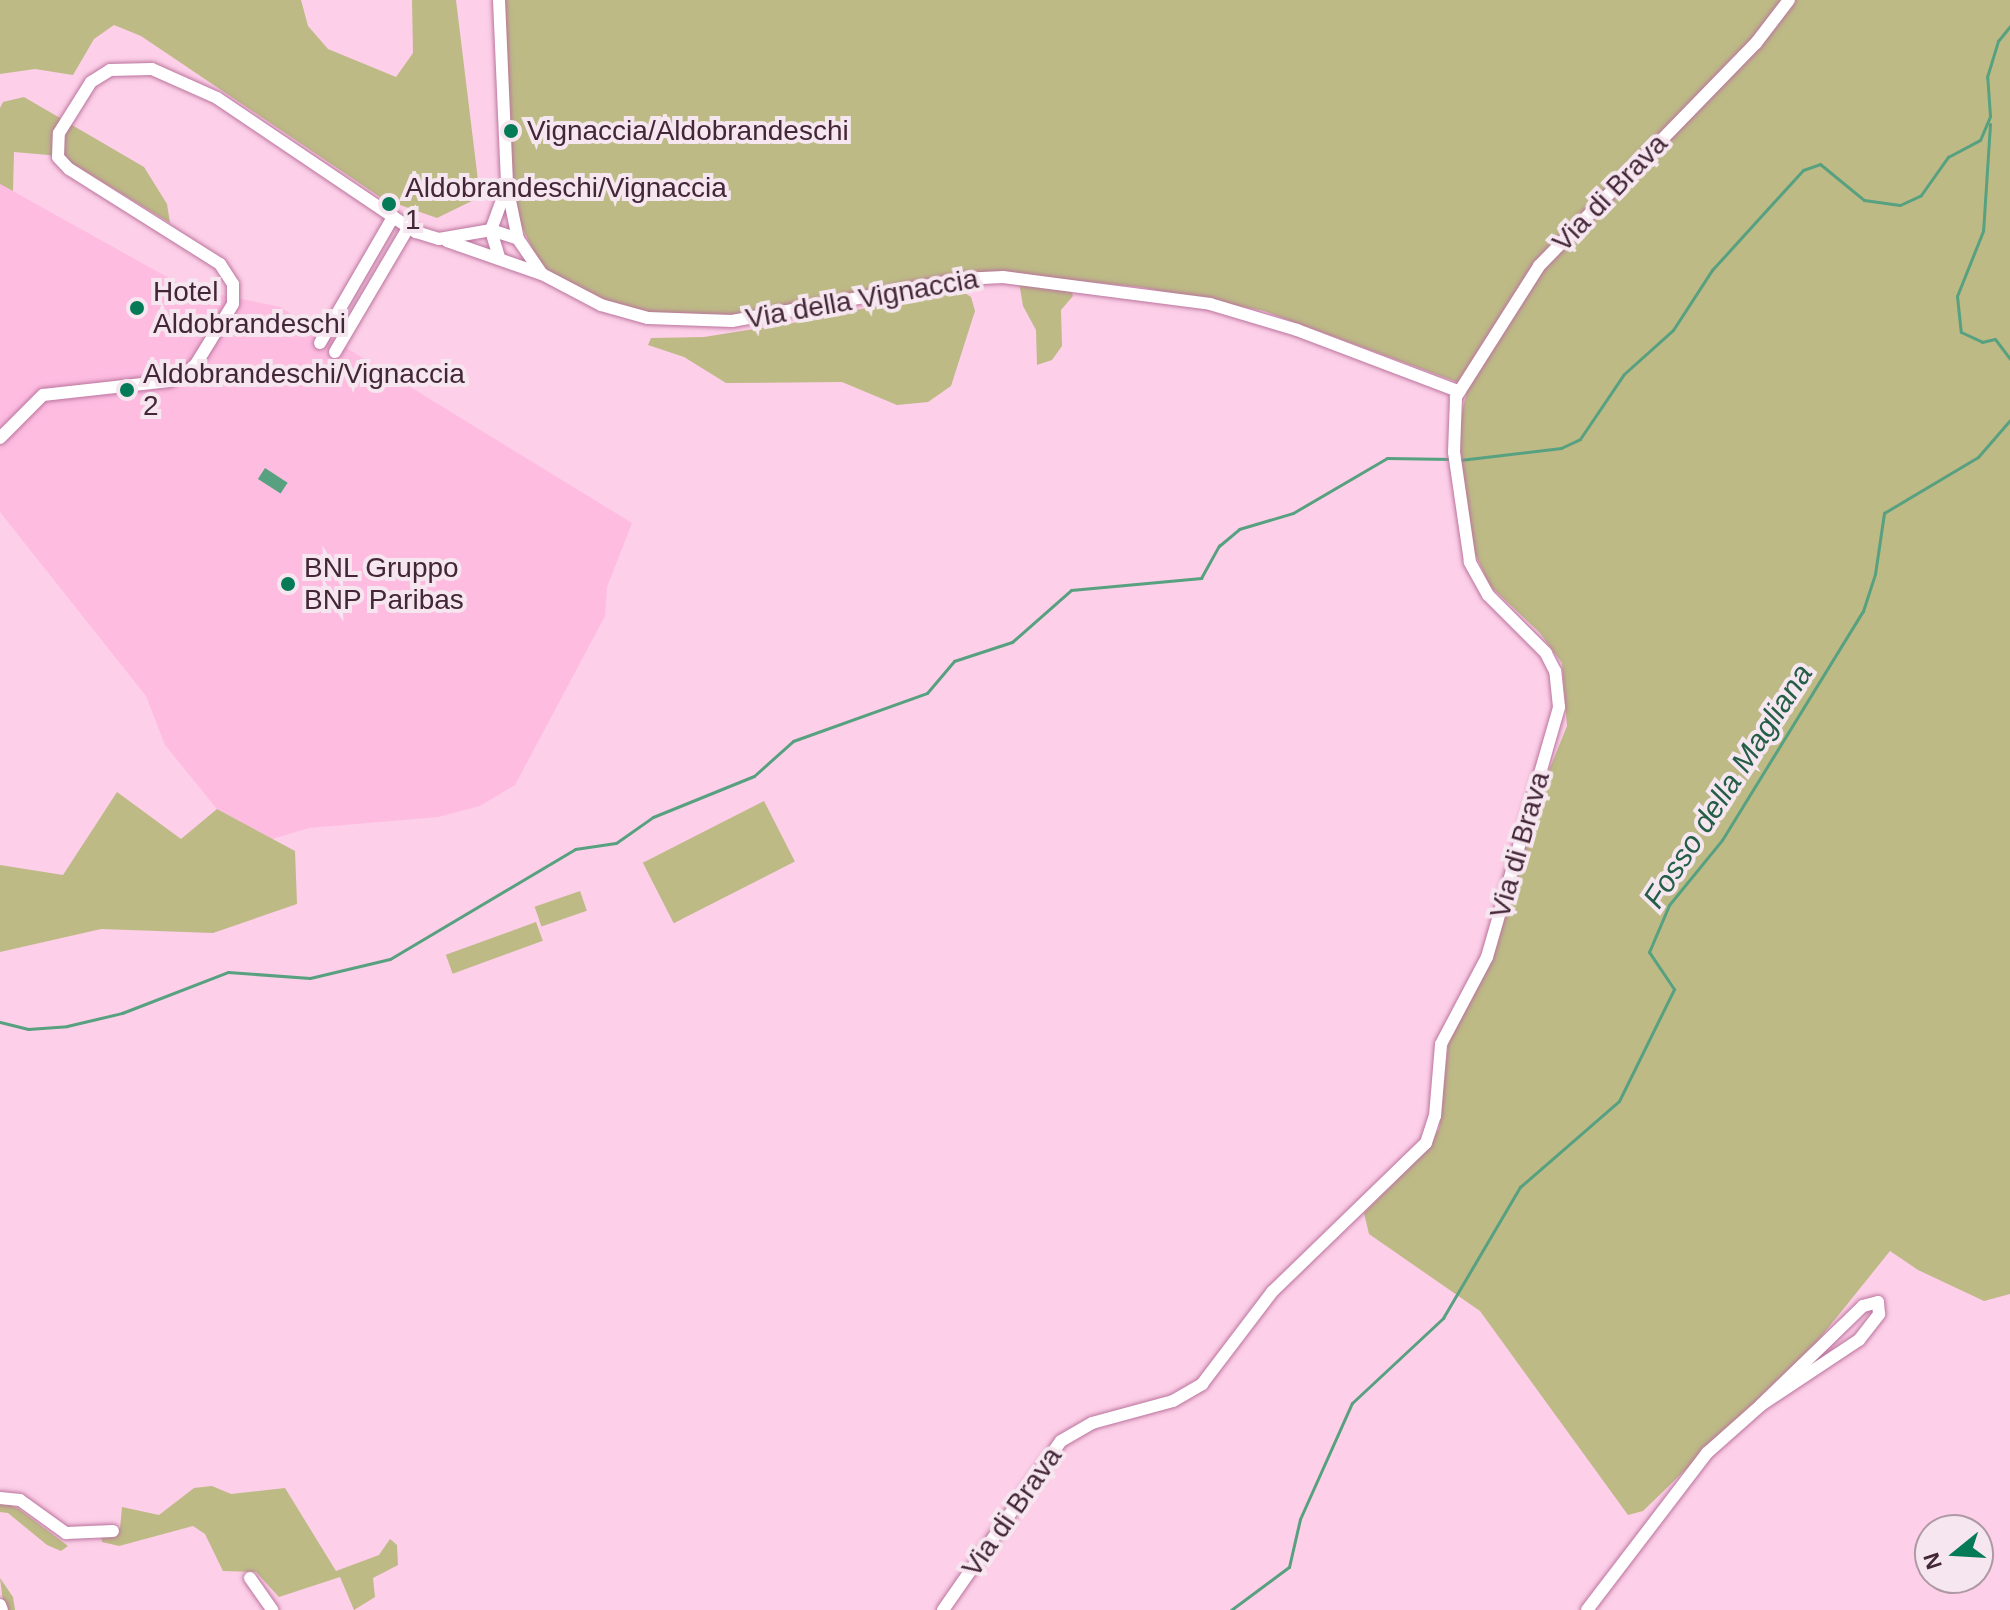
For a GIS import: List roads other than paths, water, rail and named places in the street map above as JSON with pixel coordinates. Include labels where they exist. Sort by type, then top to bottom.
[{"type":"street","points":[[499,0],[507,186],[518,239],[542,274]]},
{"type":"street","name":"Via di Brava","points":[[943,1610],[1061,1441],[1099,1420],[1173,1401],[1202,1384],[1272,1292],[1426,1143],[1436,1110],[1441,1044],[1487,957],[1559,707],[1555,671],[1546,653],[1488,595],[1473,569],[1455,459],[1458,391],[1539,266],[1756,43],[1789,0]]},
{"type":"street","name":"Via della Vignaccia","points":[[0,438],[43,395],[163,381],[185,374],[233,304],[233,284],[220,264],[60,161],[58,135],[88,87],[104,72],[140,66],[210,94],[408,228],[499,257],[624,313],[692,322],[745,319],[974,278],[1120,290],[1252,315],[1458,391]]},
{"type":"street","points":[[507,186],[491,230],[499,257],[511,251],[518,239]]},
{"type":"street","points":[[320,343],[393,217]]},
{"type":"street","points":[[335,352],[408,228]]},
{"type":"street","points":[[439,239],[491,230],[518,239]]},
{"type":"street","points":[[1587,1610],[1707,1453],[1863,1306],[1878,1302],[1880,1312],[1859,1340],[1761,1405]]},
{"type":"street","points":[[0,1498],[20,1500],[66,1533],[113,1531]]},
{"type":"street","points":[[250,1578],[272,1610]]},
{"type":"waterway","name":"Fosso della Magliana","points":[[1990,116],[1987,77],[1998,41],[2010,26]]},
{"type":"waterway","points":[[1460,460],[1561,448],[1580,439],[1624,374],[1673,330],[1712,270],[1803,170],[1820,164],[1864,200],[1900,205],[1921,195],[1948,157],[1980,140],[1990,116]]},
{"type":"waterway","name":"Fosso della Magliana","points":[[1990,124],[1983,231],[1957,296],[1961,332],[1982,342],[1995,339],[2010,359]]},
{"type":"waterway","name":"Fosso della Magliana","points":[[1231,1610],[1289,1567],[1300,1519],[1352,1403],[1443,1318],[1520,1187],[1619,1101],[1674,989],[1649,952],[1669,905],[1722,840],[1863,611],[1875,574],[1884,513],[1978,457],[2010,420]]},
{"type":"waterway","points":[[0,1022],[28,1029],[67,1026],[122,1013],[228,972],[310,978],[390,959],[575,849],[616,843],[653,817],[754,776],[793,741],[927,693],[954,661],[1012,642],[1071,590],[1201,578],[1219,546],[1239,529],[1293,513],[1387,458],[1452,459]]},
{"type":"place","name":"Vignaccia/Aldobrandeschi","points":[[511,131]]},
{"type":"place","name":"Aldobrandeschi/Vignaccia 1","points":[[389,204]]},
{"type":"place","name":"Hotel Aldobrandeschi","points":[[137,308]]},
{"type":"place","name":"Aldobrandeschi/Vignaccia 2","points":[[127,390]]},
{"type":"place","name":"BNL Gruppo BNP Paribas","points":[[288,584]]}]
